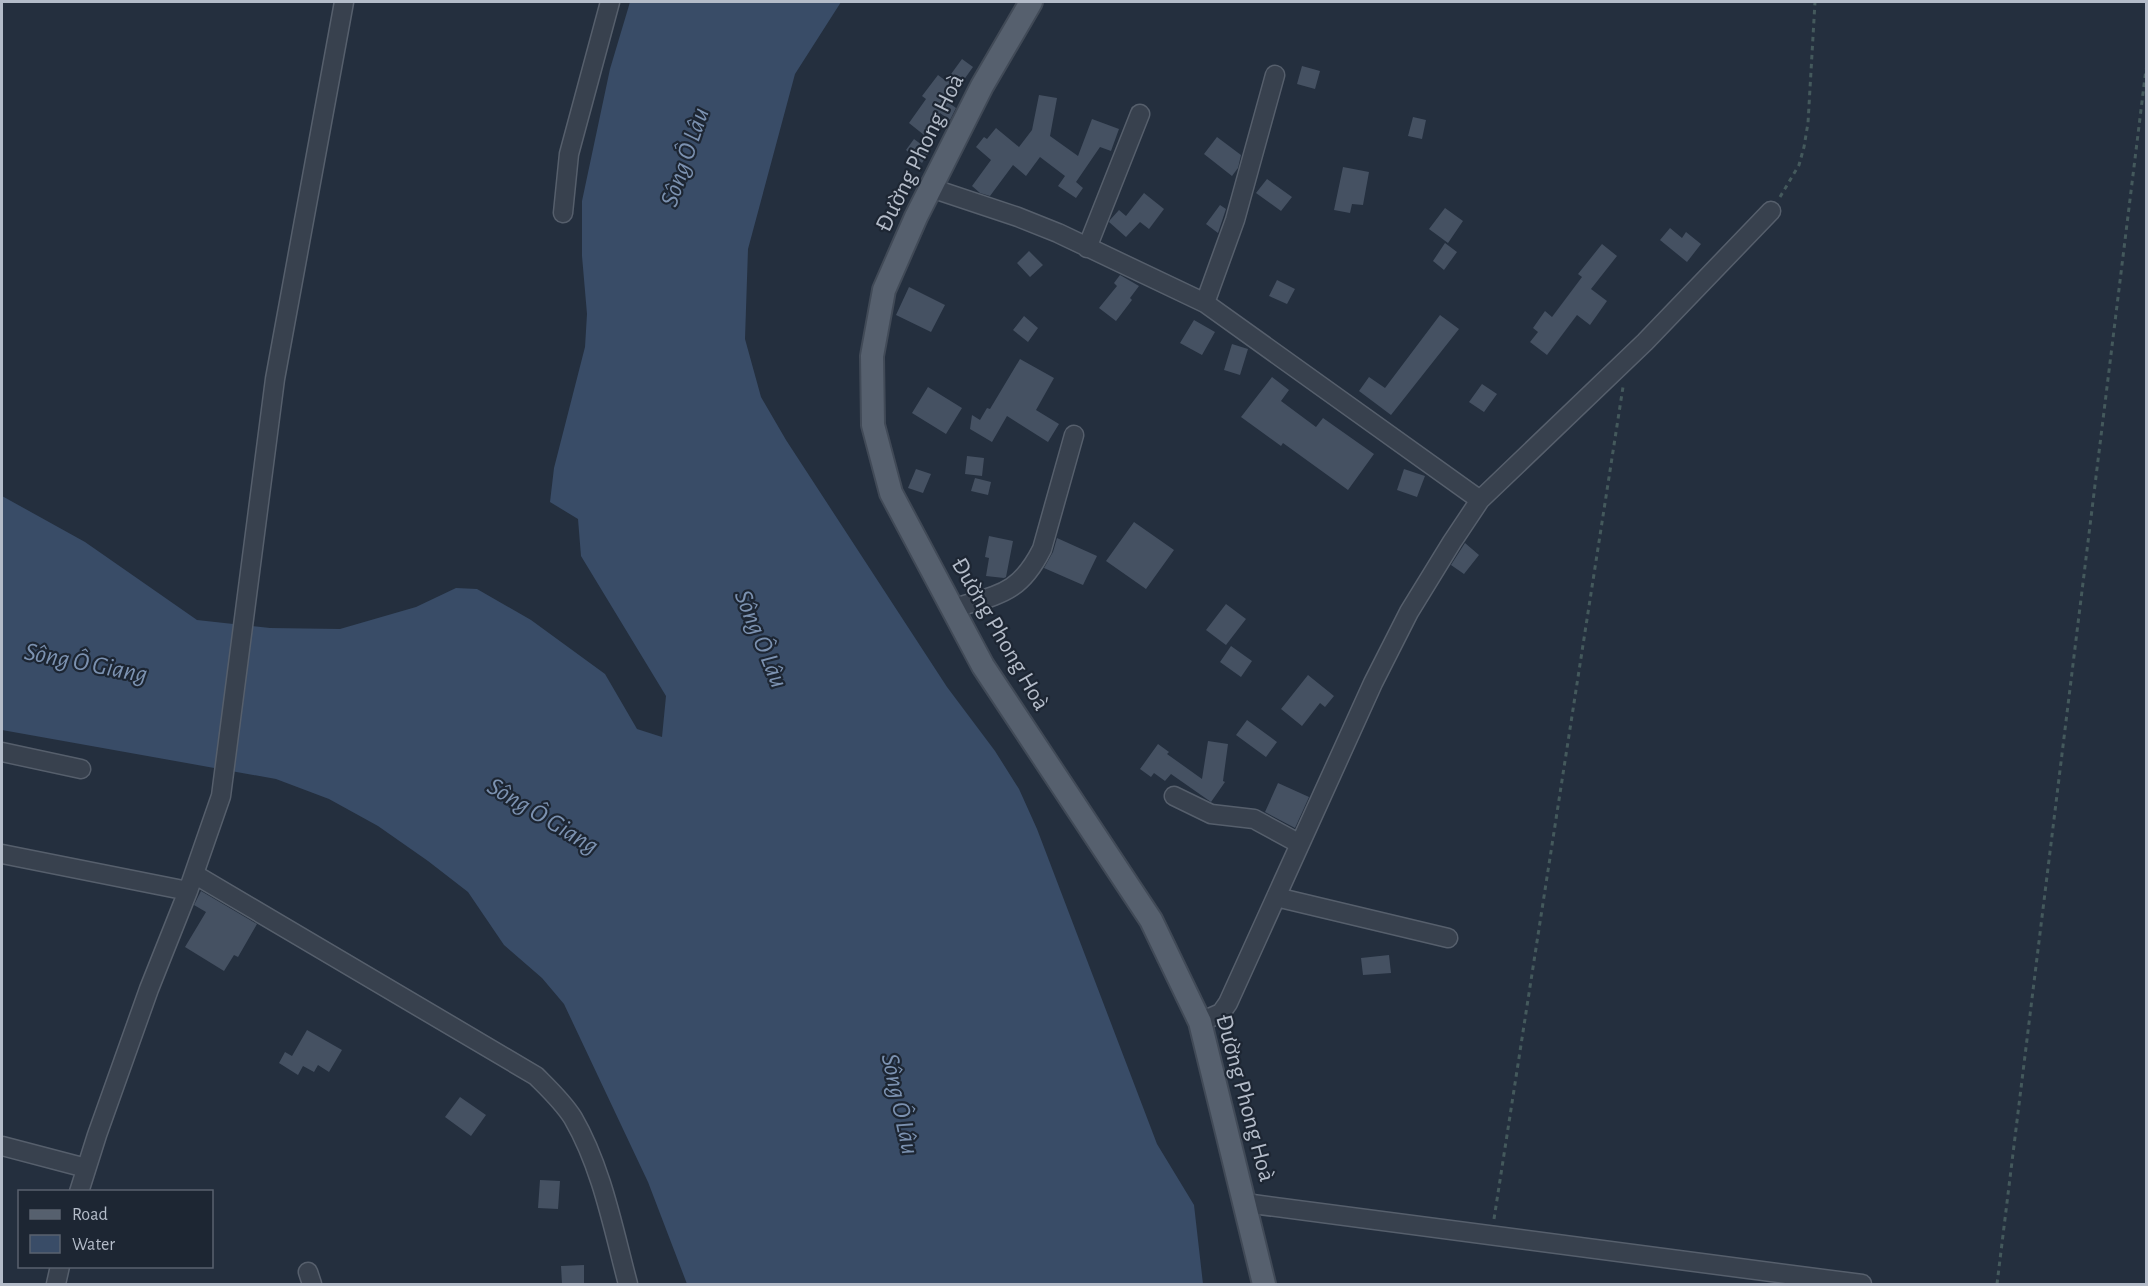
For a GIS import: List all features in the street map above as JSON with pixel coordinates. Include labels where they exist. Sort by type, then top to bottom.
[{"type":"main road","name":"Đường Phong Hoà","points":[[1031,2],[982,86],[931,188],[884,290],[872,356],[873,425],[891,493],[983,666],[1151,920],[1200,1022],[1264,1284]]},
{"type":"street","points":[[79,1190],[149,989],[191,883],[221,796],[275,380],[344,2]]},
{"type":"street","points":[[563,213],[569,154],[610,2]]},
{"type":"street","points":[[1205,303],[1235,220],[1275,75]]},
{"type":"street","points":[[1087,248],[1140,114]]},
{"type":"street","points":[[931,188],[1058,233],[1205,303],[1480,500]]},
{"type":"street","points":[[1200,1022],[1221,1013],[1228,1003],[1373,683],[1409,612],[1480,500],[1645,342],[1771,211]]},
{"type":"street","points":[[952,609],[1012,589],[1035,564],[1042,549],[1074,435]]},
{"type":"street","points":[[2,752],[81,769]]},
{"type":"street","points":[[1174,796],[1211,814],[1254,819],[1300,844]]},
{"type":"street","points":[[2,854],[191,883],[536,1076],[572,1116],[591,1155],[602,1186],[628,1284]]},
{"type":"street","points":[[1276,897],[1448,938]]},
{"type":"street","points":[[2,1146],[86,1168]]},
{"type":"street","points":[[1245,1203],[1862,1284]]},
{"type":"street","points":[[56,1284],[60,1268]]},
{"type":"path","points":[[1771,211],[1788,185],[1804,147],[1808,123],[1815,2]]},
{"type":"path","points":[[1997,1284],[2146,69]]},
{"type":"path","points":[[1492,1236],[1623,386]]},
{"type":"water","points":[[630,2],[841,2],[795,74],[748,249],[745,339],[761,397],[786,440],[947,687],[995,751],[1019,789],[1037,829],[1157,1144],[1194,1205],[1203,1284],[687,1284],[648,1182],[564,1004],[542,978],[504,945],[468,892],[378,826],[329,799],[276,779],[2,730],[2,496],[85,542],[197,620],[270,628],[340,629],[416,607],[456,588],[477,589],[531,620],[605,674],[637,729],[662,737],[666,696],[581,556],[578,519],[550,502],[554,468],[585,347],[587,314],[582,256],[582,201],[610,69]]},
{"type":"building","points":[[962,59],[973,67],[948,102],[956,108],[950,120],[940,113],[924,135],[909,123],[926,99],[922,96],[938,75],[946,81]]},
{"type":"building","points":[[1302,66],[1320,71],[1315,89],[1297,84]]},
{"type":"building","points":[[1039,95],[1057,98],[1050,136],[1078,156],[1092,119],[1119,129],[1111,151],[1100,147],[1076,182],[1083,188],[1076,198],[1058,186],[1065,176],[1040,157],[1026,176],[1013,165],[990,196],[980,193],[972,186],[991,160],[976,147],[996,128],[1019,147],[1032,130]]},
{"type":"building","points":[[1413,117],[1426,120],[1422,139],[1408,136]]},
{"type":"building","points":[[1217,137],[1241,155],[1238,168],[1232,176],[1204,154]]},
{"type":"building","points":[[914,139],[930,151],[922,163],[906,150]]},
{"type":"building","points":[[1343,167],[1369,172],[1363,205],[1352,204],[1350,213],[1334,210]]},
{"type":"building","points":[[1267,179],[1292,197],[1281,211],[1256,193]]},
{"type":"building","points":[[1144,193],[1164,209],[1149,229],[1140,222],[1126,237],[1109,222],[1119,210],[1126,216]]},
{"type":"building","points":[[1220,205],[1226,209],[1218,233],[1206,224]]},
{"type":"building","points":[[1445,208],[1463,221],[1448,243],[1429,229]]},
{"type":"building","points":[[1670,228],[1682,238],[1686,232],[1701,244],[1687,262],[1660,240]]},
{"type":"building","points":[[1445,243],[1457,252],[1444,270],[1433,261]]},
{"type":"building","points":[[1602,244],[1617,256],[1591,289],[1607,301],[1590,325],[1577,315],[1547,355],[1530,342],[1538,332],[1533,328],[1545,311],[1552,317],[1582,277],[1578,274]]},
{"type":"building","points":[[1029,251],[1043,265],[1030,277],[1017,263]]},
{"type":"building","points":[[1120,275],[1139,286],[1130,298],[1132,300],[1116,321],[1099,308],[1117,286],[1114,283]]},
{"type":"building","points":[[1277,280],[1295,289],[1287,304],[1269,296]]},
{"type":"building","points":[[909,287],[945,305],[931,332],[896,315]]},
{"type":"building","points":[[1440,315],[1459,329],[1391,415],[1359,391],[1369,377],[1385,388]]},
{"type":"building","points":[[1024,316],[1038,328],[1028,342],[1013,330]]},
{"type":"building","points":[[1194,320],[1215,332],[1202,355],[1180,343]]},
{"type":"building","points":[[1232,344],[1248,349],[1240,375],[1224,370]]},
{"type":"building","points":[[1020,359],[1054,378],[1036,410],[1059,424],[1048,442],[1007,416],[992,442],[970,429],[972,415],[980,420],[987,408],[990,409]]},
{"type":"building","points":[[1272,377],[1289,390],[1281,401],[1316,427],[1323,418],[1374,454],[1348,490],[1283,443],[1281,446],[1241,417]]},
{"type":"building","points":[[1482,384],[1497,394],[1484,412],[1469,402]]},
{"type":"building","points":[[928,387],[962,408],[946,434],[912,413]]},
{"type":"building","points":[[967,456],[984,458],[982,476],[965,474]]},
{"type":"building","points":[[916,469],[931,474],[923,493],[908,488]]},
{"type":"building","points":[[1404,469],[1425,476],[1417,497],[1397,490]]},
{"type":"building","points":[[975,478],[991,482],[988,495],[971,491]]},
{"type":"building","points":[[1134,522],[1174,550],[1146,589],[1106,561]]},
{"type":"building","points":[[989,536],[1013,541],[1004,578],[986,576],[989,558],[985,557]]},
{"type":"building","points":[[1057,538],[1097,556],[1083,585],[1044,568],[1053,552]]},
{"type":"building","points":[[1465,543],[1479,555],[1464,574],[1451,565]]},
{"type":"building","points":[[1226,604],[1246,619],[1226,645],[1206,630]]},
{"type":"building","points":[[1231,646],[1252,661],[1241,677],[1220,662]]},
{"type":"building","points":[[1308,675],[1334,696],[1325,707],[1320,703],[1302,726],[1281,709]]},
{"type":"building","points":[[1247,720],[1277,742],[1266,757],[1236,735]]},
{"type":"building","points":[[1208,741],[1228,744],[1223,781],[1225,782],[1211,802],[1171,774],[1165,781],[1154,773],[1151,777],[1140,769],[1158,744],[1169,752],[1167,754],[1202,779]]},
{"type":"building","points":[[1278,783],[1309,797],[1295,828],[1265,812]]},
{"type":"building","points":[[201,891],[257,924],[238,957],[234,955],[224,971],[185,947],[206,912],[194,905]]},
{"type":"building","points":[[1389,955],[1391,973],[1363,975],[1361,958]]},
{"type":"building","points":[[307,1030],[342,1050],[329,1072],[318,1065],[314,1072],[303,1066],[298,1075],[279,1063],[285,1052],[292,1056]]},
{"type":"building","points":[[460,1097],[486,1115],[471,1136],[445,1117]]},
{"type":"building","points":[[540,1180],[560,1181],[558,1209],[538,1208]]},
{"type":"building","points":[[584,1265],[584,1284],[562,1284],[561,1266]]},
{"type":"water label","name":"Sông Ô Lâu","points":[[685,157]]},
{"type":"water label","name":"Sông Ô Lâu","points":[[761,639]]},
{"type":"water label","name":"Sông Ô Giang","points":[[86,663]]},
{"type":"water label","name":"Sông Ô Giang","points":[[543,816]]},
{"type":"water label","name":"Sông Ô Lâu","points":[[900,1104]]}]
